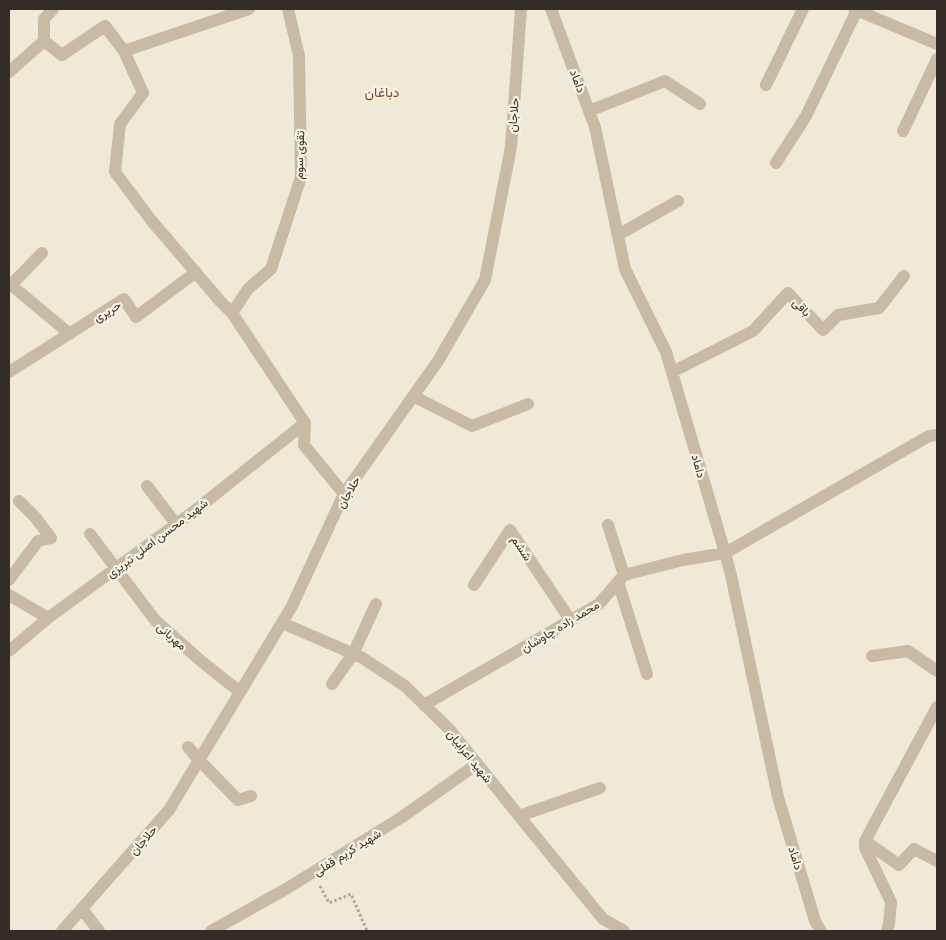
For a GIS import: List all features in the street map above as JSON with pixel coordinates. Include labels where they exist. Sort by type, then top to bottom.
[{"type":"street","points":[[9,72],[44,41],[44,20],[53,9]]},
{"type":"street","points":[[124,51],[249,9]]},
{"type":"street","name":"تقوی سوم","points":[[232,313],[248,289],[270,269],[301,177],[300,56],[288,9]]},
{"type":"street","name":"حلاجان","points":[[62,931],[169,810],[292,606],[344,494],[438,361],[485,280],[510,147],[521,9]]},
{"type":"street","name":"داماد","points":[[551,9],[595,127],[625,269],[666,352],[672,372],[731,575],[778,797],[815,921],[821,931]]},
{"type":"street","points":[[766,85],[803,9]]},
{"type":"street","points":[[776,162],[806,116],[856,9],[937,44]]},
{"type":"street","points":[[44,41],[62,55],[105,26],[124,51],[143,93],[120,124],[115,172],[151,220],[232,313],[305,423],[304,445],[344,494]]},
{"type":"street","points":[[903,131],[937,58]]},
{"type":"street","points":[[589,111],[665,81],[700,104]]},
{"type":"street","points":[[618,236],[678,201]]},
{"type":"street","points":[[42,253],[11,285],[70,334]]},
{"type":"street","name":"حریری","points":[[9,372],[124,299],[136,317],[196,272]]},
{"type":"street","name":"باقی","points":[[672,372],[753,332],[788,293],[823,330],[838,315],[879,308],[904,276]]},
{"type":"street","points":[[413,396],[472,426],[528,404]]},
{"type":"street","name":"شهید محسن اصلی تبریزی","points":[[9,651],[48,618],[176,524],[305,423]]},
{"type":"street","points":[[621,579],[684,560],[725,553],[929,436],[937,435]]},
{"type":"street","points":[[146,486],[176,524]]},
{"type":"street","points":[[9,580],[38,541],[51,538],[35,517],[19,501]]},
{"type":"street","points":[[608,525],[647,674]]},
{"type":"street","name":"ششم","points":[[474,585],[510,530],[571,621]]},
{"type":"street","name":"مهربانی","points":[[90,534],[155,620],[201,661],[240,692]]},
{"type":"street","name":"محمد زاده چاوشان","points":[[424,705],[599,604],[621,579]]},
{"type":"street","points":[[9,595],[48,618]]},
{"type":"street","points":[[332,684],[353,654],[376,604]]},
{"type":"street","name":"شهید اعرابیان","points":[[282,623],[361,657],[405,686],[450,730],[603,918],[624,931]]},
{"type":"street","points":[[872,656],[908,652],[937,671]]},
{"type":"street","points":[[887,931],[891,902],[865,848],[865,841],[937,707]]},
{"type":"street","points":[[188,747],[238,800],[251,796]]},
{"type":"street","name":"شهید کریم قفلی","points":[[211,931],[313,873],[402,817],[477,764]]},
{"type":"street","points":[[519,816],[600,788]]},
{"type":"street","points":[[865,841],[899,864],[914,849],[937,861]]},
{"type":"street","points":[[82,909],[99,931]]},
{"type":"path","points":[[313,873],[328,903],[351,894],[366,931]]},
{"type":"district","name":"دباغان","points":[[382,91]]}]
